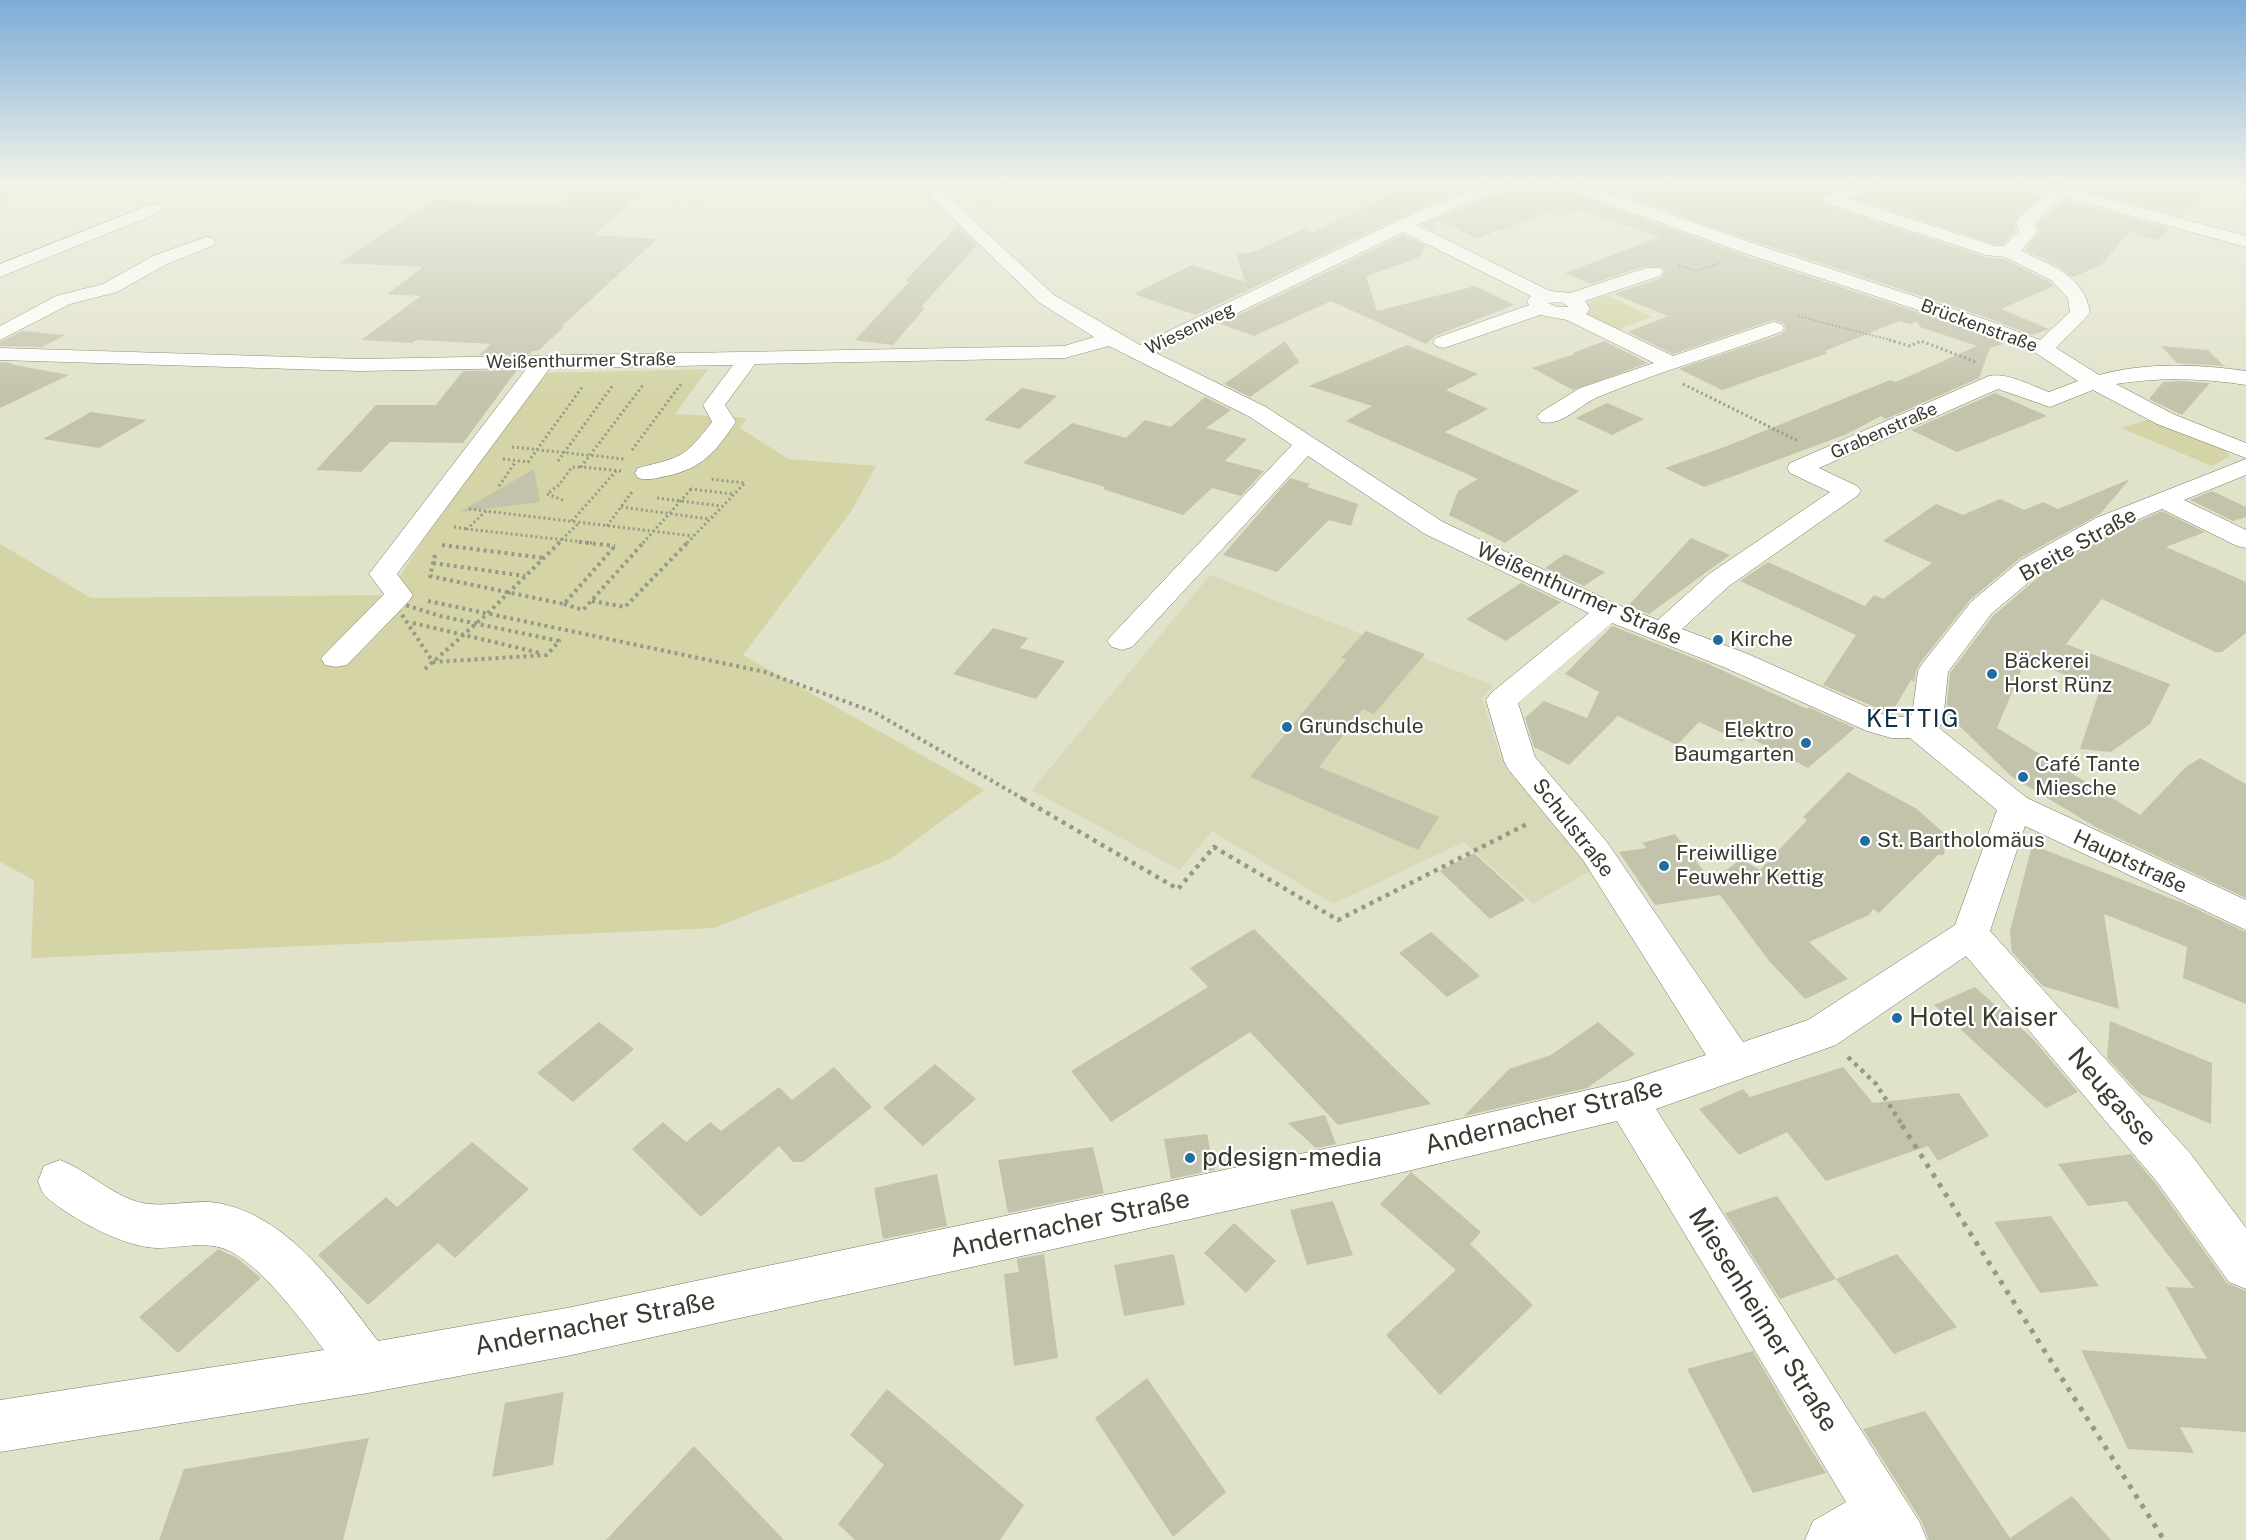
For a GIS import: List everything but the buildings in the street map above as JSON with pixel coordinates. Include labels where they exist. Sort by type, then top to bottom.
[{"type":"street","points":[[0,271],[42,254]]},
{"type":"street","points":[[0,334],[52,305],[72,297],[110,288],[176,254]]},
{"type":"street","name":"Weißenthurmer Straße","points":[[1000,254],[1047,299],[1138,354],[1258,412],[1434,528],[1608,611],[1737,661],[1878,724],[1895,729],[1917,727]]},
{"type":"street","name":"Wiesenweg","points":[[1138,354],[1344,254]]},
{"type":"street","points":[[1456,254],[1544,302],[1554,313],[1653,272]]},
{"type":"street","name":"Brückenstraße","points":[[1766,254],[1977,323],[2043,349],[2095,382],[2165,419],[2246,450]]},
{"type":"street","points":[[2013,254],[2058,276],[2078,297],[2080,313],[2043,349]]},
{"type":"street","points":[[1443,342],[1544,302]]},
{"type":"street","points":[[1571,306],[1662,366]]},
{"type":"street","points":[[1549,417],[1588,393],[1774,328]]},
{"type":"street","name":"Weißenthurmer Straße","points":[[0,354],[360,364],[543,362],[1065,352],[1111,339]]},
{"type":"street","name":"Weißenthurmer Straße","points":[[0,377],[49,355]]},
{"type":"street","points":[[647,473],[680,466],[699,454],[724,422],[714,405],[749,358]]},
{"type":"street","points":[[336,658],[399,606],[383,574],[543,362]]},
{"type":"street","points":[[1997,381],[2050,400],[2095,382],[2132,376],[2183,374],[2246,378]]},
{"type":"street","name":"Grabenstraße","points":[[1662,632],[1719,580],[1848,491],[1799,468],[1997,381]]},
{"type":"street","points":[[1122,641],[1307,443]]},
{"type":"street","name":"Breite Straße","points":[[1917,727],[1927,721],[1934,671],[1981,608],[2031,566],[2105,525],[2246,466]]},
{"type":"street","points":[[2163,500],[2246,540]]},
{"type":"street","name":"Schulstraße","points":[[1608,611],[1502,700],[1520,761],[1594,851],[1735,1064]]},
{"type":"street","points":[[1917,727],[2015,807],[1970,934]]},
{"type":"street","name":"Hauptstraße","points":[[2015,807],[2246,916]]},
{"type":"street","name":"Andernacher Straße","points":[[0,1426],[368,1368],[567,1332],[1383,1156],[1627,1100],[1822,1033],[1970,934]]},
{"type":"street","name":"Neugasse","points":[[1970,934],[2174,1168],[2246,1266]]},
{"type":"street","name":"Miesenheimer Straße","points":[[1627,1100],[1891,1525]]},
{"type":"street","points":[[60,1181],[131,1222],[162,1226],[223,1226],[246,1236],[265,1249],[323,1309],[368,1368]]},
{"type":"street","points":[[1832,1540],[1891,1525]]},
{"type":"path","points":[[1653,272],[1679,265],[1697,272],[1744,254]]},
{"type":"path","points":[[1774,328],[1776,324],[1801,315],[1910,346],[1921,341],[2004,372],[1997,381]]},
{"type":"path","points":[[558,461],[631,360]]},
{"type":"path","points":[[1662,366],[1828,455]]},
{"type":"path","points":[[572,522],[624,460],[684,380]]},
{"type":"path","points":[[581,467],[645,381]]},
{"type":"path","points":[[499,459],[528,462],[585,383]]},
{"type":"path","points":[[508,447],[624,460]]},
{"type":"path","points":[[499,486],[517,461]]},
{"type":"path","points":[[563,500],[547,494],[559,485],[572,467],[647,473]]},
{"type":"path","points":[[607,526],[647,473]]},
{"type":"path","points":[[435,554],[430,576],[583,610],[697,483]]},
{"type":"path","points":[[592,601],[625,607],[734,494]]},
{"type":"path","points":[[630,495],[640,496]]},
{"type":"path","points":[[651,497],[722,506]]},
{"type":"path","points":[[435,505],[693,536]]},
{"type":"path","points":[[621,507],[709,519]]},
{"type":"path","points":[[486,511],[467,529],[615,546],[564,604]]},
{"type":"path","points":[[425,669],[487,614],[580,522]]},
{"type":"path","points":[[438,544],[544,558]]},
{"type":"path","points":[[433,563],[525,576]]},
{"type":"path","points":[[399,606],[487,614],[765,672],[874,712],[1178,889],[1214,847],[1338,920],[1559,808]]},
{"type":"path","points":[[399,606],[559,641],[547,655],[433,662]]},
{"type":"path","points":[[399,606],[463,635],[547,655]]},
{"type":"path","points":[[399,606],[433,662]]},
{"type":"path","points":[[1822,1033],[1876,1084],[2164,1540]]},
{"type":"shaded area","points":[[1608,295],[1652,317],[1616,330],[1587,317],[1587,302]]},
{"type":"shaded area","points":[[708,369],[675,414],[747,418],[740,428],[788,459],[876,466],[852,510],[743,655],[984,790],[890,859],[714,928],[31,958],[34,880],[0,862],[0,544],[91,598],[389,595],[413,555],[537,373]]},
{"type":"shaded area","points":[[2150,419],[2221,446],[2230,456],[2212,466],[2121,428]]},
{"type":"shaded area","name":"Grundschule","points":[[1210,575],[1493,685],[1482,699],[1500,756],[1592,870],[1533,904],[1464,842],[1333,904],[1212,831],[1180,870],[1032,790]]},
{"type":"place","name":"Kirche","points":[[1718,640]]},
{"type":"place","name":"Bäckerei Horst Rünz","points":[[1992,674]]},
{"type":"place","name":"Grundschule","points":[[1287,727]]},
{"type":"place","name":"Elektro Baumgarten","points":[[1806,743]]},
{"type":"place","name":"Café Tante Miesche","points":[[2023,777]]},
{"type":"place","name":"St. Bartholomäus","points":[[1865,841]]},
{"type":"place","name":"Freiwillige Feuwehr Kettig","points":[[1664,866]]},
{"type":"place","name":"Hotel Kaiser","points":[[1897,1018]]},
{"type":"place","name":"pdesign-media","points":[[1190,1158]]},
{"type":"district","name":"KETTIG","points":[[1913,720]]}]
